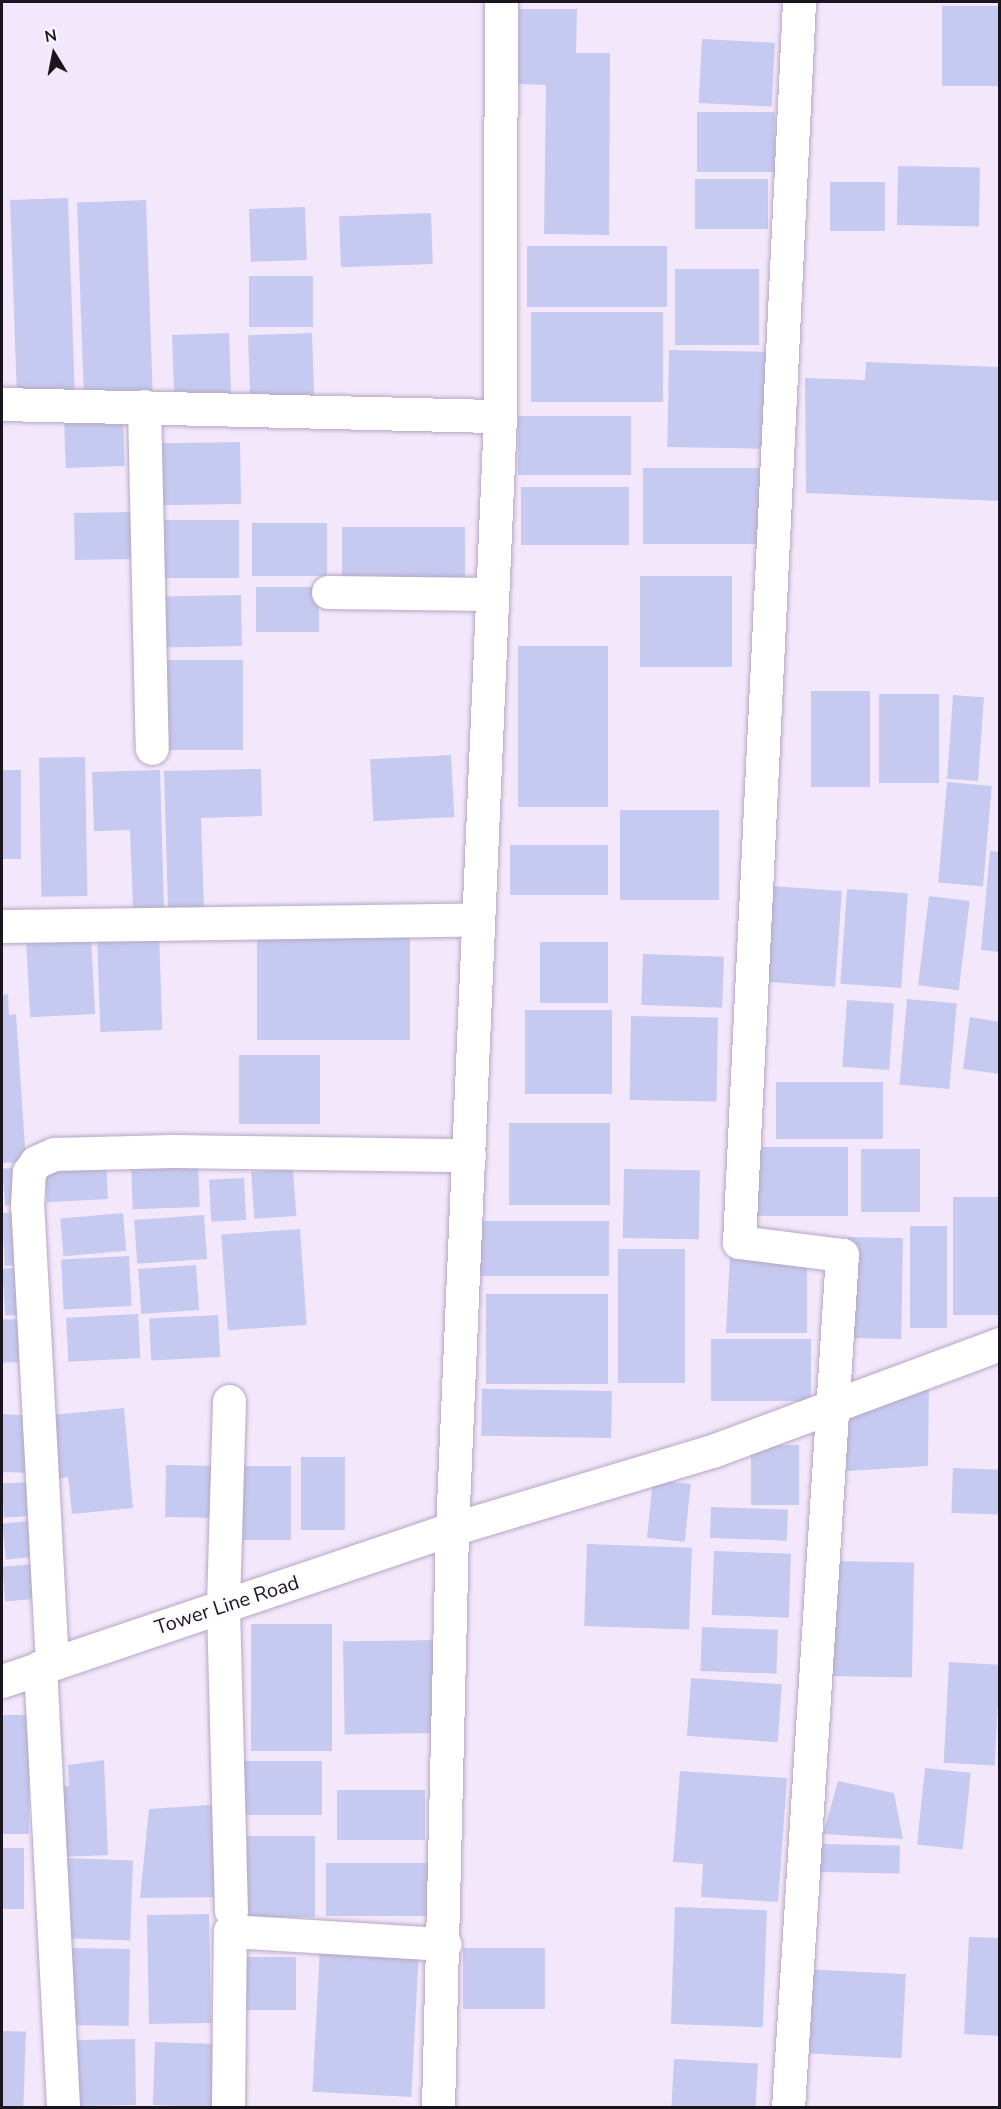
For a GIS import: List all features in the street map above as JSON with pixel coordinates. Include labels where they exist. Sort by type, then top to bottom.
[{"type":"street","points":[[438,2108],[445,1944],[452,1529],[469,1155],[476,919],[500,416],[501,2]]},
{"type":"street","points":[[788,2108],[842,1255],[739,1242],[800,2]]},
{"type":"street","points":[[2,404],[500,416]]},
{"type":"street","points":[[144,406],[152,748]]},
{"type":"street","points":[[328,592],[491,594]]},
{"type":"street","points":[[2,926],[476,919]]},
{"type":"street","points":[[63,2108],[27,1206],[29,1172],[36,1162],[54,1154],[172,1151],[469,1155]]},
{"type":"street","name":"Tower Line Road","points":[[2,1681],[452,1529],[715,1450],[999,1344]]},
{"type":"street","points":[[229,1401],[223,1607],[231,1911]]},
{"type":"street","points":[[228,2108],[231,1931],[445,1944]]},
{"type":"building","points":[[942,6],[1000,6],[1000,86],[942,86]]},
{"type":"building","points":[[519,9],[577,9],[576,53],[610,53],[609,235],[544,234],[546,85],[518,84]]},
{"type":"building","points":[[702,39],[775,43],[772,107],[699,103]]},
{"type":"building","points":[[697,112],[775,112],[775,172],[697,172]]},
{"type":"building","points":[[898,166],[980,167],[979,226],[897,225]]},
{"type":"building","points":[[695,179],[768,179],[768,229],[695,229]]},
{"type":"building","points":[[830,182],[885,182],[885,231],[830,231]]},
{"type":"building","points":[[68,198],[75,391],[17,393],[10,200]]},
{"type":"building","points":[[146,200],[153,394],[84,396],[77,202]]},
{"type":"building","points":[[305,207],[307,260],[251,262],[249,209]]},
{"type":"building","points":[[431,213],[433,264],[341,267],[339,216]]},
{"type":"building","points":[[527,246],[667,246],[667,307],[527,307]]},
{"type":"building","points":[[675,269],[759,269],[759,345],[675,345]]},
{"type":"building","points":[[249,276],[313,276],[313,327],[249,327]]},
{"type":"building","points":[[531,312],[663,312],[663,402],[531,402]]},
{"type":"building","points":[[229,333],[231,394],[174,396],[172,335]]},
{"type":"building","points":[[312,333],[314,399],[250,401],[248,335]]},
{"type":"building","points":[[669,350],[766,352],[764,449],[667,447]]},
{"type":"building","points":[[866,362],[1000,367],[1000,501],[806,493],[805,378],[865,380]]},
{"type":"building","points":[[518,416],[631,416],[631,475],[518,475]]},
{"type":"building","points":[[123,417],[125,466],[66,468],[64,419]]},
{"type":"building","points":[[240,442],[241,504],[163,505],[162,443]]},
{"type":"building","points":[[643,468],[760,468],[760,544],[643,544]]},
{"type":"building","points":[[521,487],[629,487],[629,545],[521,545]]},
{"type":"building","points":[[136,512],[137,559],[75,560],[74,513]]},
{"type":"building","points":[[163,520],[239,520],[239,578],[163,578]]},
{"type":"building","points":[[252,523],[327,523],[327,576],[252,576]]},
{"type":"building","points":[[342,527],[465,527],[465,578],[342,578]]},
{"type":"building","points":[[640,576],[732,576],[732,667],[640,667]]},
{"type":"building","points":[[256,587],[319,587],[319,632],[256,632]]},
{"type":"building","points":[[241,595],[242,646],[161,647],[160,596]]},
{"type":"building","points":[[518,646],[608,646],[608,807],[518,807]]},
{"type":"building","points":[[167,660],[243,660],[243,750],[167,750]]},
{"type":"building","points":[[811,691],[870,691],[870,787],[811,787]]},
{"type":"building","points":[[879,694],[939,694],[939,783],[879,783]]},
{"type":"building","points":[[953,695],[984,697],[978,781],[947,779]]},
{"type":"building","points":[[451,755],[454,817],[373,821],[370,759]]},
{"type":"building","points":[[85,757],[87,896],[41,897],[39,758]]},
{"type":"building","points":[[261,769],[262,816],[201,818],[204,908],[168,909],[164,771]]},
{"type":"building","points":[[2,770],[21,770],[21,859],[2,859]]},
{"type":"building","points":[[160,770],[164,907],[133,908],[130,830],[94,831],[92,772]]},
{"type":"building","points":[[947,782],[992,786],[983,887],[938,883]]},
{"type":"building","points":[[620,810],[719,810],[719,900],[620,900]]},
{"type":"building","points":[[510,845],[608,845],[608,895],[510,895]]},
{"type":"building","points":[[990,851],[1000,852],[1000,952],[981,950]]},
{"type":"building","points":[[772,886],[842,891],[835,987],[765,982]]},
{"type":"building","points":[[847,889],[908,893],[901,988],[840,984]]},
{"type":"building","points":[[929,896],[970,901],[959,990],[918,985]]},
{"type":"building","points":[[257,931],[410,931],[410,1040],[257,1040]]},
{"type":"building","points":[[159,933],[162,1030],[100,1032],[97,935]]},
{"type":"building","points":[[91,936],[95,1014],[30,1017],[26,939]]},
{"type":"building","points":[[540,942],[608,942],[608,1003],[540,1003]]},
{"type":"building","points":[[643,954],[724,957],[722,1008],[641,1005]]},
{"type":"building","points":[[8,994],[9,1015],[16,1014],[26,1162],[2,1163],[2,995]]},
{"type":"building","points":[[907,999],[957,1003],[949,1089],[900,1085]]},
{"type":"building","points":[[847,1000],[894,1003],[889,1070],[842,1067]]},
{"type":"building","points":[[525,1010],[612,1010],[612,1094],[525,1094]]},
{"type":"building","points":[[631,1016],[718,1018],[717,1102],[630,1100]]},
{"type":"building","points":[[970,1017],[1000,1022],[1000,1074],[963,1069]]},
{"type":"building","points":[[239,1055],[320,1055],[320,1124],[239,1124]]},
{"type":"building","points":[[776,1082],[883,1082],[883,1139],[776,1139]]},
{"type":"building","points":[[509,1123],[610,1123],[610,1205],[509,1205]]},
{"type":"building","points":[[753,1147],[848,1147],[848,1216],[753,1216]]},
{"type":"building","points":[[861,1149],[920,1149],[920,1212],[861,1212]]},
{"type":"building","points":[[198,1160],[200,1207],[133,1209],[131,1162]]},
{"type":"building","points":[[106,1161],[108,1199],[47,1202],[45,1164]]},
{"type":"building","points":[[21,1167],[24,1204],[5,1206],[2,1169]]},
{"type":"building","points":[[293,1169],[296,1216],[254,1219],[251,1172]]},
{"type":"building","points":[[624,1169],[700,1170],[699,1239],[623,1238]]},
{"type":"building","points":[[244,1178],[246,1220],[211,1222],[209,1180]]},
{"type":"building","points":[[953,1197],[1000,1197],[1000,1315],[953,1315]]},
{"type":"building","points":[[21,1212],[24,1265],[5,1266],[2,1213]]},
{"type":"building","points":[[123,1213],[126,1251],[64,1256],[60,1218]]},
{"type":"building","points":[[204,1215],[207,1259],[137,1264],[134,1220]]},
{"type":"building","points":[[480,1221],[609,1221],[609,1276],[480,1276]]},
{"type":"building","points":[[910,1226],[947,1226],[947,1328],[910,1328]]},
{"type":"building","points":[[300,1229],[307,1325],[228,1330],[221,1235]]},
{"type":"building","points":[[848,1237],[903,1238],[901,1339],[846,1338]]},
{"type":"building","points":[[618,1249],[685,1249],[685,1383],[618,1383]]},
{"type":"building","points":[[730,1255],[807,1264],[807,1333],[726,1333]]},
{"type":"building","points":[[129,1256],[132,1306],[64,1309],[61,1260]]},
{"type":"building","points":[[196,1265],[199,1310],[141,1314],[138,1269]]},
{"type":"building","points":[[27,1267],[30,1314],[5,1316],[2,1269]]},
{"type":"building","points":[[486,1294],[608,1294],[608,1384],[486,1384]]},
{"type":"building","points":[[138,1314],[140,1358],[68,1362],[66,1318]]},
{"type":"building","points":[[218,1315],[220,1357],[151,1361],[149,1319]]},
{"type":"building","points":[[2,1319],[29,1319],[30,1362],[3,1362]]},
{"type":"building","points":[[711,1339],[811,1339],[811,1401],[711,1401]]},
{"type":"building","points":[[929,1379],[928,1466],[847,1471],[844,1417]]},
{"type":"building","points":[[482,1389],[612,1391],[611,1438],[481,1436]]},
{"type":"building","points":[[124,1408],[133,1508],[72,1514],[68,1477],[57,1479],[51,1415]]},
{"type":"building","points":[[2,1414],[29,1416],[33,1473],[2,1472]]},
{"type":"building","points":[[751,1445],[799,1445],[799,1505],[751,1505]]},
{"type":"building","points":[[301,1457],[345,1457],[345,1530],[301,1530]]},
{"type":"building","points":[[166,1465],[224,1466],[223,1518],[165,1517]]},
{"type":"building","points":[[243,1466],[291,1466],[291,1540],[243,1540]]},
{"type":"building","points":[[953,1468],[1000,1470],[998,1515],[951,1513]]},
{"type":"building","points":[[653,1480],[691,1484],[685,1542],[647,1538]]},
{"type":"building","points":[[30,1482],[32,1516],[4,1517],[2,1483]]},
{"type":"building","points":[[711,1507],[788,1510],[787,1541],[710,1538]]},
{"type":"building","points":[[39,1520],[43,1556],[6,1560],[2,1524]]},
{"type":"building","points":[[587,1544],[692,1548],[689,1630],[584,1626]]},
{"type":"building","points":[[714,1551],[791,1554],[789,1618],[712,1615]]},
{"type":"building","points":[[830,1561],[914,1562],[912,1677],[828,1676]]},
{"type":"building","points":[[45,1563],[48,1598],[5,1602],[2,1567]]},
{"type":"building","points":[[251,1624],[332,1624],[332,1751],[251,1751]]},
{"type":"building","points":[[702,1627],[778,1630],[776,1674],[700,1671]]},
{"type":"building","points":[[434,1640],[436,1733],[345,1735],[343,1642]]},
{"type":"building","points":[[949,1662],[1000,1665],[995,1766],[944,1763]]},
{"type":"building","points":[[691,1678],[782,1684],[778,1742],[687,1736]]},
{"type":"building","points":[[2,1715],[29,1715],[29,1834],[2,1834]]},
{"type":"building","points":[[104,1760],[108,1855],[61,1857],[49,1787],[69,1786],[68,1765]]},
{"type":"building","points":[[242,1761],[322,1761],[322,1815],[242,1815]]},
{"type":"building","points":[[925,1768],[971,1773],[963,1849],[917,1845]]},
{"type":"building","points":[[680,1771],[787,1778],[778,1902],[701,1897],[703,1864],[673,1862]]},
{"type":"building","points":[[838,1781],[894,1793],[903,1839],[823,1834]]},
{"type":"building","points":[[337,1790],[425,1790],[425,1840],[337,1840]]},
{"type":"building","points":[[224,1804],[225,1897],[140,1898],[149,1809]]},
{"type":"building","points":[[247,1836],[315,1836],[315,1917],[247,1917]]},
{"type":"building","points":[[820,1844],[900,1845],[899,1873],[820,1872]]},
{"type":"building","points":[[2,1848],[24,1848],[24,1909],[2,1909]]},
{"type":"building","points":[[63,1858],[133,1860],[130,1940],[60,1938]]},
{"type":"building","points":[[326,1863],[429,1863],[429,1916],[326,1916]]},
{"type":"building","points":[[675,1907],[767,1910],[763,2027],[671,2024]]},
{"type":"building","points":[[209,1914],[211,2023],[149,2024],[147,1915]]},
{"type":"building","points":[[969,1937],[1000,1938],[1000,2036],[964,2034]]},
{"type":"building","points":[[320,1947],[419,1952],[411,2097],[312,2092]]},
{"type":"building","points":[[71,1948],[130,1949],[129,2026],[70,2025]]},
{"type":"building","points":[[463,1948],[545,1948],[545,2009],[463,2009]]},
{"type":"building","points":[[239,1957],[296,1957],[296,2010],[239,2010]]},
{"type":"building","points":[[805,1969],[906,1974],[901,2058],[801,2053]]},
{"type":"building","points":[[2,2031],[26,2032],[23,2108],[2,2108]]},
{"type":"building","points":[[135,2039],[136,2105],[74,2106],[69,2061],[77,2061],[77,2040]]},
{"type":"building","points":[[155,2042],[215,2044],[213,2107],[153,2105]]},
{"type":"building","points":[[674,2059],[758,2063],[756,2108],[671,2108]]}]
